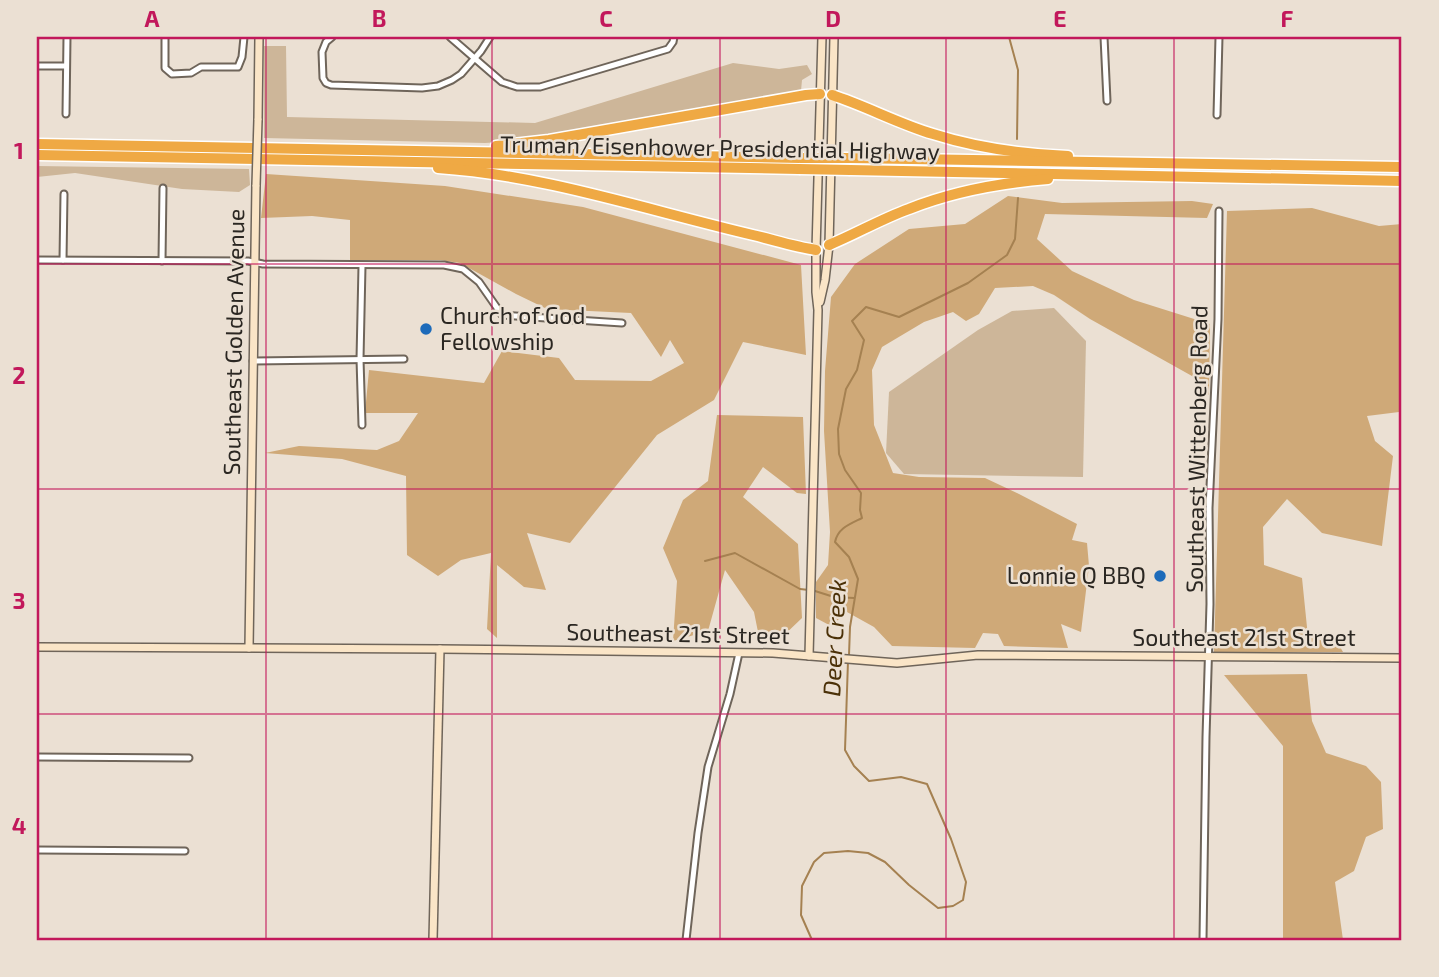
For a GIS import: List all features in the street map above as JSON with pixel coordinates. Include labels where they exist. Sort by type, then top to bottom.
[{"type":"highway","points":[[426,151],[508,146],[820,94]]},
{"type":"highway","points":[[832,95],[925,132],[982,147],[1141,164]]},
{"type":"highway","points":[[37,138],[92,145]]},
{"type":"highway","name":"Truman/Eisenhower Presidential Highway","points":[[37,144],[426,151],[799,163],[850,170],[1402,181]]},
{"type":"highway","name":"Truman/Eisenhower Presidential Highway","points":[[37,155],[354,161],[799,163],[849,158],[1402,167]]},
{"type":"highway","points":[[354,161],[527,179],[816,250]]},
{"type":"highway","points":[[829,245],[895,214],[961,191],[1026,181],[1107,174]]},
{"type":"street","points":[[66,114],[67,37]]},
{"type":"street","points":[[165,37],[165,68],[172,74],[191,73],[201,67],[238,67],[244,37]]},
{"type":"street","name":"Southeast Golden Avenue","points":[[249,648],[259,37]]},
{"type":"street","points":[[332,37],[326,42],[322,52],[323,78],[326,83],[432,87],[461,74],[490,37]]},
{"type":"street","points":[[450,37],[502,82],[532,88],[667,49],[674,42],[674,37]]},
{"type":"street","points":[[809,656],[822,37]]},
{"type":"street","points":[[818,310],[829,245],[834,37]]},
{"type":"street","points":[[1104,37],[1107,101]]},
{"type":"street","points":[[1217,115],[1220,37]]},
{"type":"street","points":[[37,66],[66,66]]},
{"type":"street","points":[[820,94],[832,95]]},
{"type":"street","points":[[162,261],[163,188]]},
{"type":"street","points":[[63,260],[64,194]]},
{"type":"street","name":"Southeast Wittenberg Road","points":[[1203,940],[1210,604],[1209,508],[1218,319],[1219,211]]},
{"type":"street","points":[[816,250],[829,245]]},
{"type":"street","points":[[37,260],[444,265],[463,268],[479,282],[502,315],[622,323]]},
{"type":"street","points":[[362,266],[362,425]]},
{"type":"street","points":[[253,361],[404,359]]},
{"type":"street","name":"Southeast 21st Street","points":[[37,648],[739,653],[897,663],[978,655],[1402,658]]},
{"type":"street","points":[[433,940],[440,649]]},
{"type":"street","points":[[686,940],[708,767],[739,653]]},
{"type":"street","points":[[37,757],[189,758]]},
{"type":"street","points":[[37,850],[185,851]]},
{"type":"shaded area","points":[[264,46],[286,46],[287,117],[535,123],[733,63],[779,69],[807,65],[812,74],[802,80],[801,91],[518,141],[485,143],[264,138]]},
{"type":"shaded area","points":[[37,166],[249,169],[250,185],[239,192],[182,189],[75,173],[37,177]]},
{"type":"shaded area","points":[[266,174],[445,186],[583,207],[801,265],[806,355],[743,342],[714,400],[657,435],[570,543],[527,533],[546,590],[524,587],[497,565],[497,638],[487,629],[491,553],[461,560],[438,576],[407,555],[406,476],[342,459],[265,453],[299,446],[377,450],[399,441],[418,413],[365,413],[369,370],[484,383],[502,351],[559,358],[575,380],[651,381],[684,363],[670,340],[661,357],[631,313],[547,309],[460,263],[440,260],[350,260],[350,220],[312,216],[261,218]]},
{"type":"shaded area","points":[[1008,196],[1062,203],[1192,201],[1213,204],[1207,218],[1045,214],[1037,239],[1072,271],[1134,300],[1210,324],[1209,395],[1192,376],[1090,319],[1054,295],[1033,286],[995,288],[979,314],[966,321],[953,312],[924,322],[882,347],[872,370],[874,425],[893,473],[919,477],[985,478],[1077,524],[1072,540],[1087,543],[1089,566],[1081,632],[1061,624],[1068,648],[1004,646],[998,634],[983,633],[975,648],[892,646],[874,627],[847,612],[831,626],[816,618],[816,582],[828,565],[830,532],[824,431],[825,371],[831,297],[855,264],[909,229],[965,224]]},
{"type":"shaded area","points":[[1312,208],[1379,226],[1402,224],[1402,417],[1399,412],[1367,416],[1375,441],[1393,456],[1382,546],[1322,533],[1287,499],[1263,527],[1264,565],[1302,578],[1308,637],[1339,645],[1343,652],[1214,652],[1227,211]]},
{"type":"shaded area","points":[[1054,308],[1086,341],[1083,477],[904,474],[886,453],[889,392],[978,330],[1012,311]]},
{"type":"shaded area","points":[[717,415],[803,417],[806,494],[797,493],[763,467],[743,497],[798,544],[802,618],[779,640],[759,637],[754,612],[725,570],[708,631],[673,641],[677,581],[663,548],[683,500],[708,481]]},
{"type":"shaded area","points":[[1307,674],[1312,721],[1326,753],[1366,766],[1381,782],[1383,829],[1366,837],[1354,871],[1335,882],[1343,940],[1283,940],[1283,746],[1224,675]]},
{"type":"waterway","name":"Deer Creek","points":[[1009,37],[1018,70],[1017,139]]},
{"type":"waterway","name":"Deer Creek","points":[[849,655],[850,627],[858,579],[849,557],[835,542],[842,530],[862,518],[861,493],[845,470],[839,454],[838,429],[846,389],[857,370],[864,340],[852,321],[866,307],[899,317],[968,283],[1007,255],[1015,239],[1018,198]]},
{"type":"waterway","points":[[705,561],[735,553],[800,589],[809,590]]},
{"type":"waterway","points":[[815,591],[834,597],[854,598]]},
{"type":"waterway","name":"Deer Creek","points":[[812,940],[801,915],[802,886],[814,862],[824,853],[868,853],[885,862],[938,908],[953,906],[963,900],[966,882],[927,784],[901,777],[869,781],[854,766],[845,750],[848,661]]},
{"type":"place","name":"Church of God Fellowship","points":[[426,329]]},
{"type":"place","name":"Lonnie Q BBQ","points":[[1160,576]]}]
